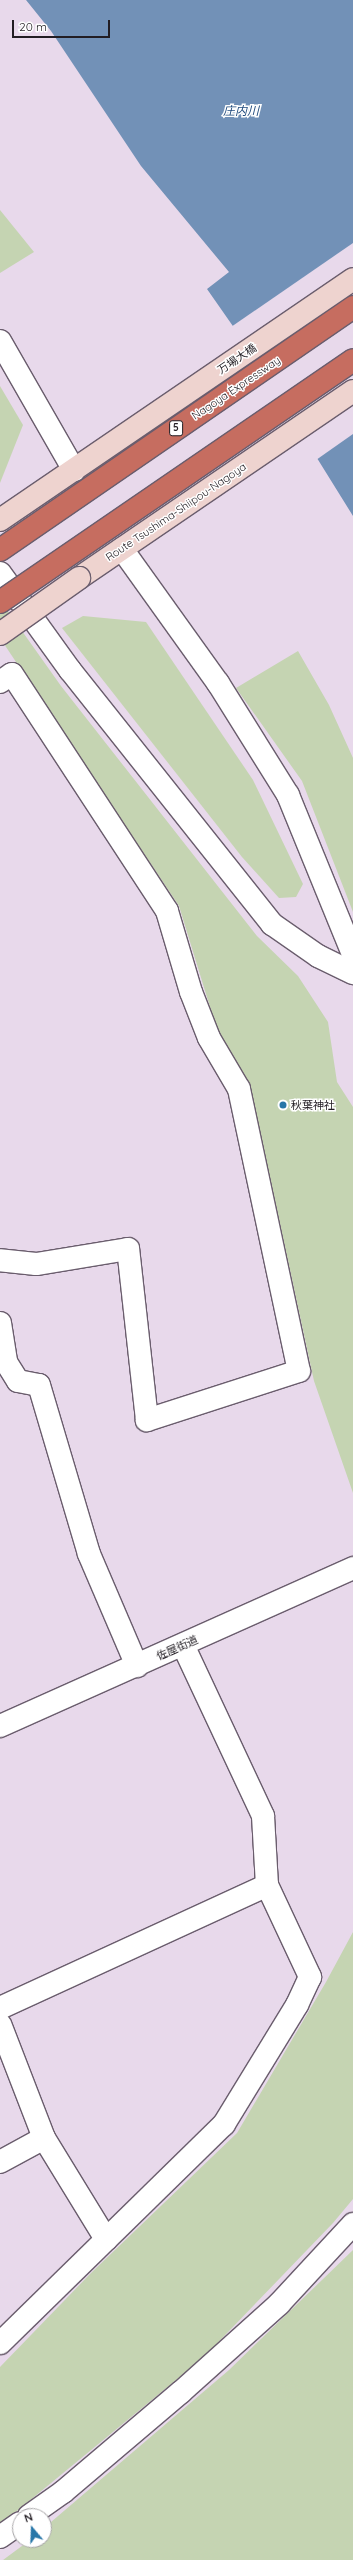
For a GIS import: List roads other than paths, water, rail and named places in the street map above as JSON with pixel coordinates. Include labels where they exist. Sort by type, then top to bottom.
[{"type":"highway","name":"Nagoya Expressway","points":[[0,550],[353,307]]},
{"type":"highway","points":[[0,602],[353,360]]},
{"type":"main road","name":"万場大橋","points":[[74,470],[353,280]]},
{"type":"main road","name":"Route Tsushima-Shiipou-Nagoya","points":[[0,634],[353,390]]},
{"type":"main road","points":[[0,520],[74,470]]},
{"type":"street","points":[[0,341],[74,470]]},
{"type":"street","points":[[122,549],[218,683],[288,795],[353,954]]},
{"type":"street","points":[[0,573],[70,670],[272,924],[318,956],[353,973]]},
{"type":"street","points":[[0,682],[12,674],[167,911],[191,992],[210,1038],[239,1089],[299,1371],[147,1420],[128,1249],[36,1264],[0,1260]]},
{"type":"street","points":[[0,1323],[6,1362],[18,1381],[39,1385],[89,1554],[137,1666]]},
{"type":"street","name":"佐屋街道","points":[[0,1726],[137,1666],[353,1568]]},
{"type":"street","points":[[0,2343],[224,2124],[296,2006],[310,1977],[267,1885],[262,1816],[183,1645]]},
{"type":"street","points":[[0,2008],[267,1885]]},
{"type":"street","points":[[0,2024],[44,2138],[106,2239]]},
{"type":"street","points":[[0,2162],[44,2138]]},
{"type":"street","points":[[40,2508],[63,2492],[175,2397],[279,2304],[353,2224]]},
{"type":"street","points":[[0,2537],[12,2529]]},
{"type":"water","name":"庄内川","points":[[26,0],[353,0],[353,516],[251,352],[207,289],[229,272],[141,166],[51,31]]},
{"type":"place","name":"秋葉神社","points":[[283,1105]]}]
